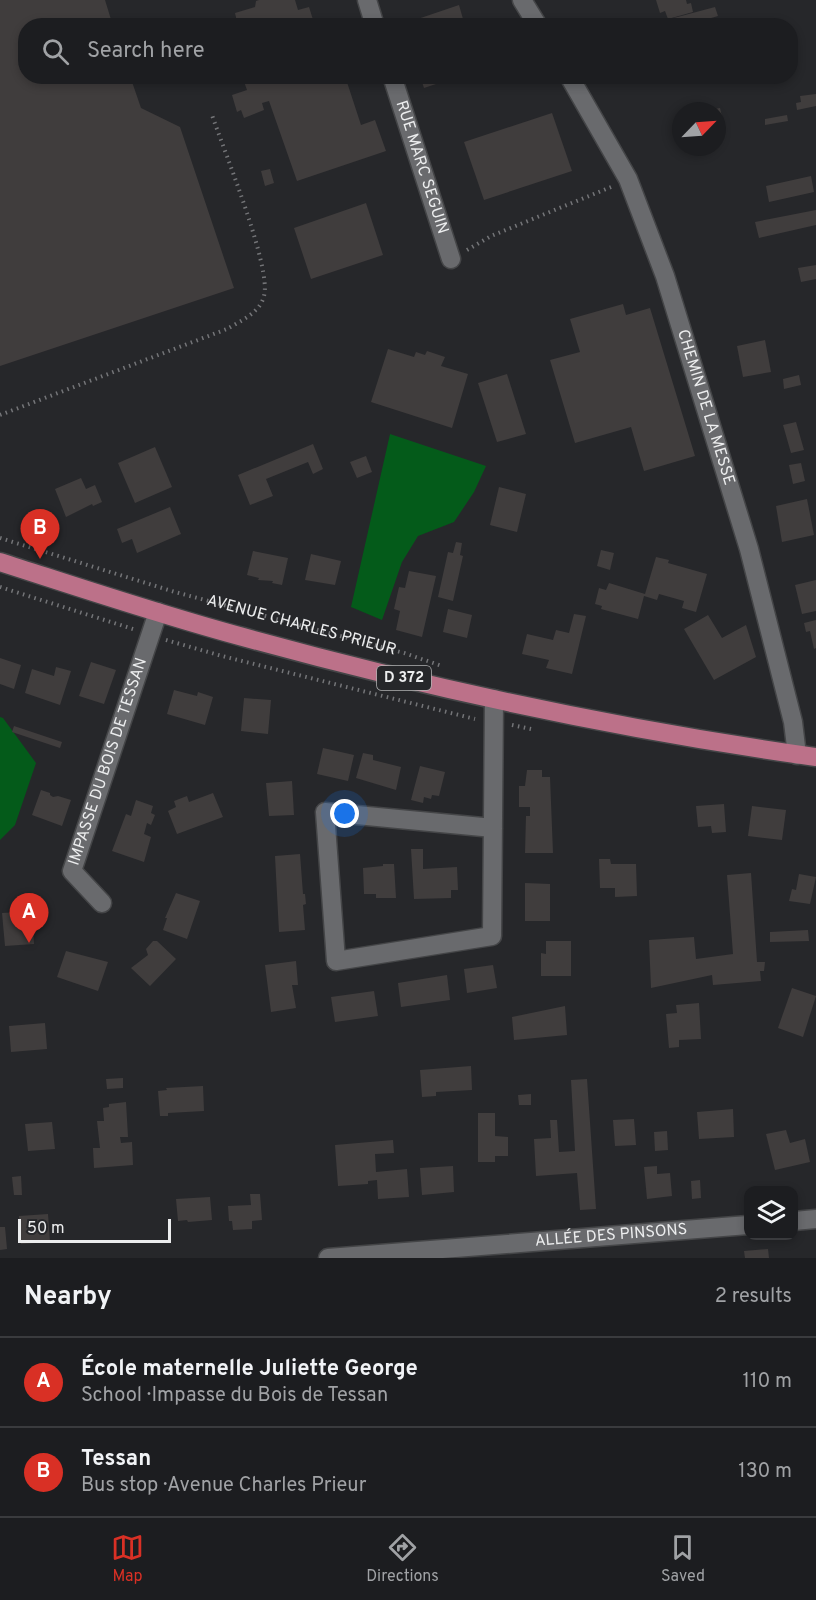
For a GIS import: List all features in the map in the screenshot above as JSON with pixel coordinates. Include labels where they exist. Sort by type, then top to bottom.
[{"type":"main road","name":"AVENUE CHARLES PRIEUR","points":[[0,562],[158,612],[326,659],[494,699],[645,730],[816,757]]},
{"type":"street","points":[[367,0],[373,18]]},
{"type":"street","points":[[522,0],[533,18]]},
{"type":"street","name":"RUE MARC SEGUIN","points":[[395,84],[452,259]]},
{"type":"street","name":"CHEMIN DE LA MESSE","points":[[574,84],[628,179],[665,276],[749,549],[794,722],[797,755]]},
{"type":"street","name":"IMPASSE DU BOIS DE TESSAN","points":[[102,903],[72,871],[158,612]]},
{"type":"street","points":[[493,828],[325,812],[336,961],[492,936],[493,828],[494,699]]},
{"type":"street","points":[[798,1221],[816,1220]]},
{"type":"street","name":"ALLÉE DES PINSONS","points":[[328,1258],[744,1225]]},
{"type":"path","points":[[0,415],[227,329],[252,314],[264,297],[265,276],[259,252],[212,115]]},
{"type":"path","points":[[452,259],[491,236],[628,179]]},
{"type":"path","name":"AVENUE CHARLES PRIEUR","points":[[0,538],[175,592],[404,653],[447,668]]},
{"type":"green space","points":[[390,434],[486,466],[474,492],[454,522],[418,536],[402,562],[382,620],[351,607]]},
{"type":"green space","points":[[0,717],[36,763],[15,825],[0,840]]},
{"type":"building","points":[[0,0],[105,0],[111,18],[18,18],[18,84],[133,84],[141,108],[180,127],[234,288],[0,366]]},
{"type":"building","points":[[295,0],[298,10],[309,7],[312,18],[236,18],[235,13],[255,7],[256,1]]},
{"type":"building","points":[[656,0],[686,0],[687,4],[691,3],[693,12],[672,18],[668,18],[665,11],[660,13]]},
{"type":"building","points":[[459,5],[463,18],[421,18]]},
{"type":"building","points":[[715,7],[718,16],[711,18],[674,18]]},
{"type":"building","points":[[245,84],[348,84],[361,125],[375,120],[386,151],[297,181],[269,101],[262,103],[264,110],[244,118],[241,110],[237,112],[232,95],[247,90]]},
{"type":"building","points":[[423,84],[436,84],[424,88]]},
{"type":"building","points":[[816,94],[816,106],[797,110],[796,103],[801,102],[800,96]]},
{"type":"building","points":[[552,113],[572,171],[484,200],[464,142]]},
{"type":"building","points":[[787,115],[788,121],[765,125],[765,119]]},
{"type":"building","points":[[270,169],[274,183],[265,186],[261,171]]},
{"type":"building","points":[[811,176],[814,192],[769,202],[766,186]]},
{"type":"building","points":[[366,203],[383,255],[311,279],[294,228]]},
{"type":"building","points":[[816,210],[816,225],[759,238],[755,222]]},
{"type":"building","points":[[816,265],[816,279],[801,282],[798,268]]},
{"type":"building","points":[[623,304],[626,315],[650,308],[695,456],[644,471],[631,427],[575,443],[550,360],[580,352],[570,319]]},
{"type":"building","points":[[765,340],[771,372],[743,377],[737,346]]},
{"type":"building","points":[[388,349],[414,357],[416,352],[425,355],[427,351],[445,357],[441,366],[468,374],[452,428],[371,402]]},
{"type":"building","points":[[507,374],[526,434],[497,442],[478,383]]},
{"type":"building","points":[[799,375],[801,385],[784,389],[783,379]]},
{"type":"building","points":[[796,422],[804,450],[791,453],[783,425]]},
{"type":"building","points":[[313,444],[323,469],[313,474],[308,462],[266,479],[273,496],[250,505],[238,475]]},
{"type":"building","points":[[155,447],[172,487],[135,503],[118,463]]},
{"type":"building","points":[[366,456],[372,472],[357,478],[350,462]]},
{"type":"building","points":[[801,463],[805,481],[793,484],[789,465]]},
{"type":"building","points":[[81,478],[86,489],[95,485],[102,502],[93,506],[92,504],[66,517],[55,489]]},
{"type":"building","points":[[499,487],[526,494],[517,532],[490,525]]},
{"type":"building","points":[[807,499],[814,535],[782,542],[776,506]]},
{"type":"building","points":[[170,507],[181,534],[137,553],[132,539],[122,543],[117,529]]},
{"type":"building","points":[[456,542],[462,543],[460,555],[463,556],[453,601],[438,597],[448,552],[453,553]]},
{"type":"building","points":[[601,550],[614,553],[610,570],[597,566]]},
{"type":"building","points":[[253,551],[288,558],[282,585],[247,575]]},
{"type":"building","points":[[311,554],[341,561],[335,585],[305,580]]},
{"type":"building","points":[[656,557],[669,560],[668,563],[707,574],[696,612],[682,608],[684,601],[659,594],[657,600],[644,596],[638,619],[601,609],[602,606],[595,604],[599,588],[606,590],[609,583],[645,594]]},
{"type":"building","points":[[409,571],[436,576],[422,637],[396,630],[400,611],[394,609],[399,587],[405,588]]},
{"type":"building","points":[[816,580],[816,611],[802,614],[795,585]]},
{"type":"building","points":[[448,609],[472,615],[467,638],[443,632]]},
{"type":"building","points":[[574,614],[586,616],[572,674],[546,668],[549,660],[522,654],[527,634],[553,640],[556,630],[569,633]]},
{"type":"building","points":[[708,615],[722,638],[746,625],[756,657],[714,680],[684,629]]},
{"type":"building","points":[[816,620],[816,648],[814,649],[810,631],[806,632],[804,623]]},
{"type":"building","points":[[0,658],[21,665],[14,689],[0,684]]},
{"type":"building","points":[[91,662],[116,670],[104,704],[79,696]]},
{"type":"building","points":[[56,667],[71,671],[60,705],[25,693],[32,669],[54,676]]},
{"type":"building","points":[[174,690],[197,696],[198,692],[213,697],[205,725],[167,714]]},
{"type":"building","points":[[244,698],[271,700],[268,734],[241,731]]},
{"type":"building","points":[[14,726],[62,742],[60,748],[12,732]]},
{"type":"building","points":[[323,748],[354,755],[348,781],[317,774]]},
{"type":"building","points":[[363,753],[373,755],[373,760],[401,767],[396,790],[356,778]]},
{"type":"building","points":[[420,766],[445,772],[439,796],[432,795],[431,799],[424,797],[423,803],[411,800]]},
{"type":"building","points":[[527,770],[542,770],[542,777],[550,777],[553,853],[525,853],[526,816],[530,816],[530,807],[519,807],[519,786],[525,786]]},
{"type":"building","points":[[292,781],[294,815],[269,816],[266,783]]},
{"type":"building","points":[[41,790],[50,793],[53,797],[58,796],[71,800],[62,826],[32,815]]},
{"type":"building","points":[[213,793],[223,817],[177,834],[168,811],[176,807],[174,801],[187,796],[189,802]]},
{"type":"building","points":[[136,800],[153,806],[151,813],[155,815],[151,825],[147,823],[144,834],[151,837],[144,862],[112,851],[126,814],[131,816]]},
{"type":"building","points":[[724,804],[726,832],[712,833],[711,826],[698,827],[696,806]]},
{"type":"building","points":[[752,806],[786,810],[782,840],[748,836]]},
{"type":"building","points":[[411,849],[423,849],[423,869],[457,867],[458,890],[451,890],[451,898],[414,899]]},
{"type":"building","points":[[300,854],[306,904],[303,905],[305,930],[279,932],[275,856]]},
{"type":"building","points":[[599,859],[610,859],[611,864],[636,864],[637,896],[615,897],[615,888],[600,888]]},
{"type":"building","points":[[383,864],[394,864],[396,898],[376,898],[376,894],[364,894],[363,868],[383,866]]},
{"type":"building","points":[[751,873],[757,962],[765,962],[764,971],[760,971],[761,981],[713,985],[712,975],[651,988],[649,940],[694,937],[696,959],[733,954],[727,875]]},
{"type":"building","points":[[799,874],[816,877],[810,904],[789,901],[792,889],[796,890]]},
{"type":"building","points":[[525,883],[550,884],[550,921],[525,921]]},
{"type":"building","points":[[176,893],[200,901],[187,939],[163,930],[167,918],[165,918]]},
{"type":"building","points":[[37,901],[37,912],[32,912],[34,944],[5,946],[2,913],[19,912],[19,902]]},
{"type":"building","points":[[808,930],[809,941],[770,942],[770,932]]},
{"type":"building","points":[[153,941],[157,941],[176,959],[150,986],[131,968],[148,955],[146,949]]},
{"type":"building","points":[[546,941],[571,941],[571,976],[541,976],[541,953],[546,954]]},
{"type":"building","points":[[66,951],[108,962],[98,991],[57,977]]},
{"type":"building","points":[[296,961],[298,985],[292,985],[296,1008],[271,1012],[265,965]]},
{"type":"building","points":[[493,965],[497,988],[467,993],[464,969]]},
{"type":"building","points":[[447,975],[450,1000],[401,1007],[398,983]]},
{"type":"building","points":[[792,988],[816,996],[803,1037],[778,1028]]},
{"type":"building","points":[[374,991],[378,1016],[335,1022],[331,997]]},
{"type":"building","points":[[699,1003],[701,1039],[679,1040],[679,1047],[669,1048],[666,1014],[677,1013],[676,1005]]},
{"type":"building","points":[[565,1006],[567,1035],[514,1040],[512,1017]]},
{"type":"building","points":[[45,1023],[47,1049],[11,1052],[9,1026]]},
{"type":"building","points":[[471,1066],[472,1090],[436,1092],[436,1096],[422,1097],[420,1070]]},
{"type":"building","points":[[123,1078],[123,1088],[107,1089],[106,1079]]},
{"type":"building","points":[[587,1079],[596,1209],[580,1210],[577,1173],[536,1176],[534,1139],[551,1138],[550,1120],[557,1120],[559,1152],[575,1151],[571,1080]]},
{"type":"building","points":[[203,1086],[204,1111],[168,1113],[168,1116],[160,1116],[158,1091],[167,1090],[166,1088]]},
{"type":"building","points":[[531,1094],[531,1105],[519,1105],[518,1095]]},
{"type":"building","points":[[126,1102],[128,1137],[120,1137],[121,1143],[132,1142],[133,1165],[94,1168],[93,1148],[100,1148],[97,1121],[104,1121],[103,1108],[109,1107],[109,1104]]},
{"type":"building","points":[[733,1109],[734,1137],[699,1139],[697,1112]]},
{"type":"building","points":[[478,1113],[495,1113],[495,1136],[508,1137],[508,1156],[495,1156],[495,1162],[478,1162]]},
{"type":"building","points":[[634,1119],[636,1145],[615,1146],[613,1120]]},
{"type":"building","points":[[52,1122],[55,1149],[28,1151],[25,1124]]},
{"type":"building","points":[[786,1130],[790,1143],[805,1139],[810,1162],[775,1170],[766,1134]]},
{"type":"building","points":[[667,1131],[668,1150],[655,1151],[654,1132]]},
{"type":"building","points":[[393,1140],[394,1153],[375,1154],[376,1172],[407,1169],[409,1197],[378,1199],[377,1180],[368,1181],[368,1184],[338,1186],[335,1145]]},
{"type":"building","points":[[453,1166],[454,1192],[422,1195],[420,1168]]},
{"type":"building","points":[[657,1166],[657,1174],[670,1173],[672,1196],[647,1199],[644,1167]]},
{"type":"building","points":[[21,1176],[22,1195],[14,1195],[12,1177]]},
{"type":"building","points":[[700,1180],[701,1198],[692,1199],[691,1181]]},
{"type":"building","points":[[250,1194],[260,1194],[262,1220],[252,1221],[252,1229],[233,1230],[232,1221],[229,1221],[228,1206],[251,1205]]},
{"type":"building","points":[[210,1197],[212,1220],[178,1221],[176,1199]]},
{"type":"building","points":[[48,1214],[50,1242],[21,1244],[19,1216]]},
{"type":"building","points":[[0,1227],[5,1227],[7,1249],[0,1250]]},
{"type":"building","points":[[768,1249],[769,1258],[745,1258],[744,1251]]},
{"type":"place","name":"Tessan","points":[[40,559]]},
{"type":"place","name":"École maternelle Juliette George","points":[[29,943]]}]
